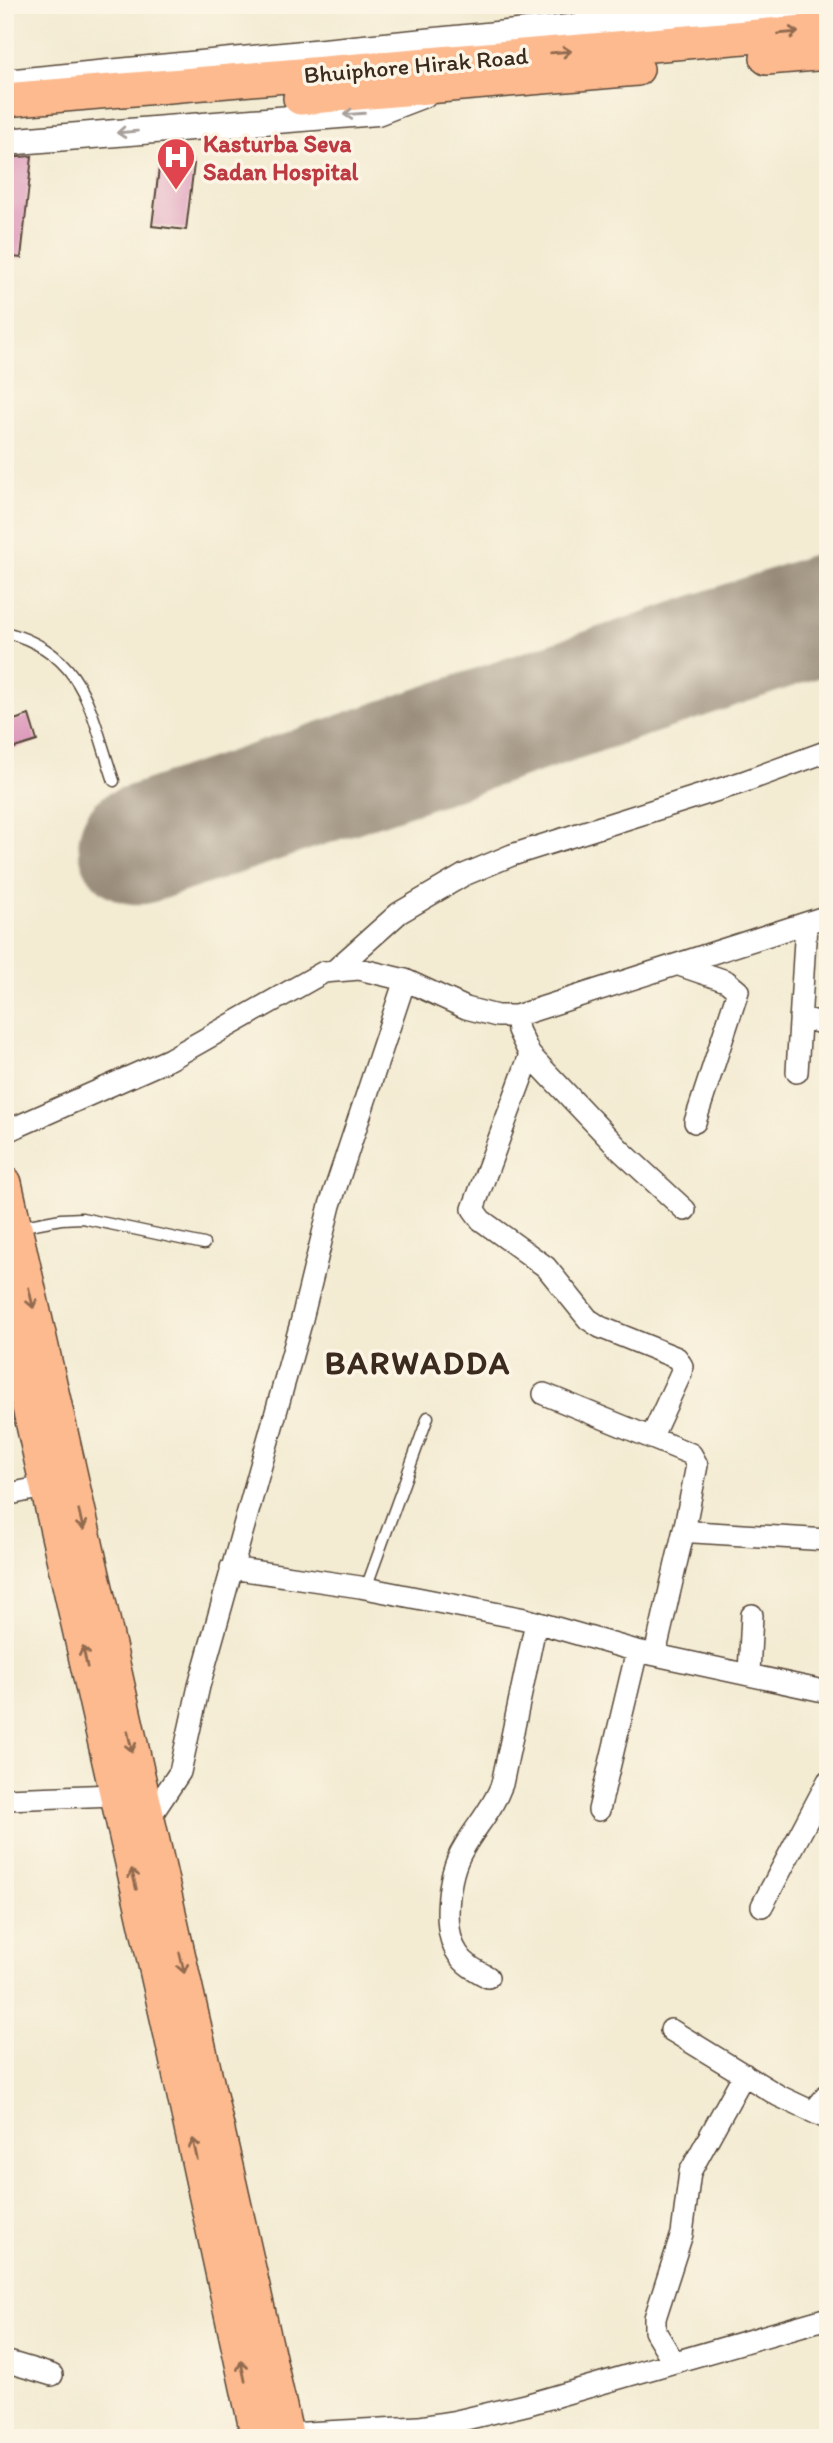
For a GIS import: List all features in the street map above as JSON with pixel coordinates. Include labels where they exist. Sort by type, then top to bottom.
[{"type":"main road","name":"Bhuiphore Hirak Road","points":[[5,100],[828,30]]},
{"type":"main road","name":"Bhuiphore Hirak Road","points":[[5,121],[828,53]]},
{"type":"main road","points":[[5,1183],[198,2032],[277,2437]]},
{"type":"main road","points":[[5,1301],[170,2031],[277,2437]]},
{"type":"street","name":"Bhuiphore Hirak Road","points":[[5,83],[803,5]]},
{"type":"street","points":[[5,142],[377,112],[442,86]]},
{"type":"street","points":[[335,970],[399,913],[464,875],[512,855],[743,782],[828,751]]},
{"type":"street","points":[[5,1132],[170,1059],[324,972],[359,969],[405,980],[466,1008],[497,1016],[516,1016],[828,916]]},
{"type":"street","points":[[797,1072],[806,924]]},
{"type":"street","points":[[679,965],[726,981],[738,991],[695,1122]]},
{"type":"street","points":[[148,1820],[180,1772],[231,1567],[301,1323],[330,1205],[405,980]]},
{"type":"street","points":[[516,1016],[521,1037],[530,1055],[620,1150],[685,1210]]},
{"type":"street","points":[[800,1017],[828,1025]]},
{"type":"street","points":[[530,1055],[473,1209],[481,1220],[546,1267],[588,1319],[600,1327],[677,1358],[682,1366],[681,1373],[652,1436]]},
{"type":"street","points":[[544,1394],[679,1446],[696,1458],[686,1521],[599,1810]]},
{"type":"street","points":[[5,1495],[48,1486]]},
{"type":"street","points":[[686,1521],[687,1527],[694,1532],[828,1539]]},
{"type":"street","points":[[231,1567],[366,1588],[536,1622],[646,1653],[828,1692]]},
{"type":"street","points":[[749,1673],[751,1615]]},
{"type":"street","points":[[488,1977],[459,1958],[452,1944],[449,1907],[453,1878],[461,1851],[495,1804],[502,1784],[536,1622]]},
{"type":"street","points":[[762,1906],[828,1781]]},
{"type":"street","points":[[5,1799],[115,1795]]},
{"type":"street","points":[[671,2029],[744,2074],[821,2115],[828,2094]]},
{"type":"street","points":[[673,2361],[656,2331],[655,2318],[682,2234],[690,2172],[744,2074]]},
{"type":"street","points":[[277,2437],[419,2427],[457,2421],[529,2404],[828,2318]]},
{"type":"street","points":[[5,2361],[52,2375]]},
{"type":"lane","points":[[5,632],[44,648],[75,676],[114,780]]},
{"type":"lane","points":[[15,1228],[61,1219],[82,1219],[204,1244]]},
{"type":"lane","points":[[366,1588],[428,1417]]},
{"type":"building","points":[[32,156],[21,258],[5,256],[5,158]]},
{"type":"building","points":[[160,160],[194,164],[186,230],[152,226]]},
{"type":"building","points":[[29,715],[37,741],[5,751],[5,723]]},
{"type":"runway","points":[[138,845],[828,612]]},
{"type":"place","name":"Kasturba Seva Sadan Hospital","points":[[176,191]]},
{"type":"district","name":"BARWADDA","points":[[418,1363]]}]
